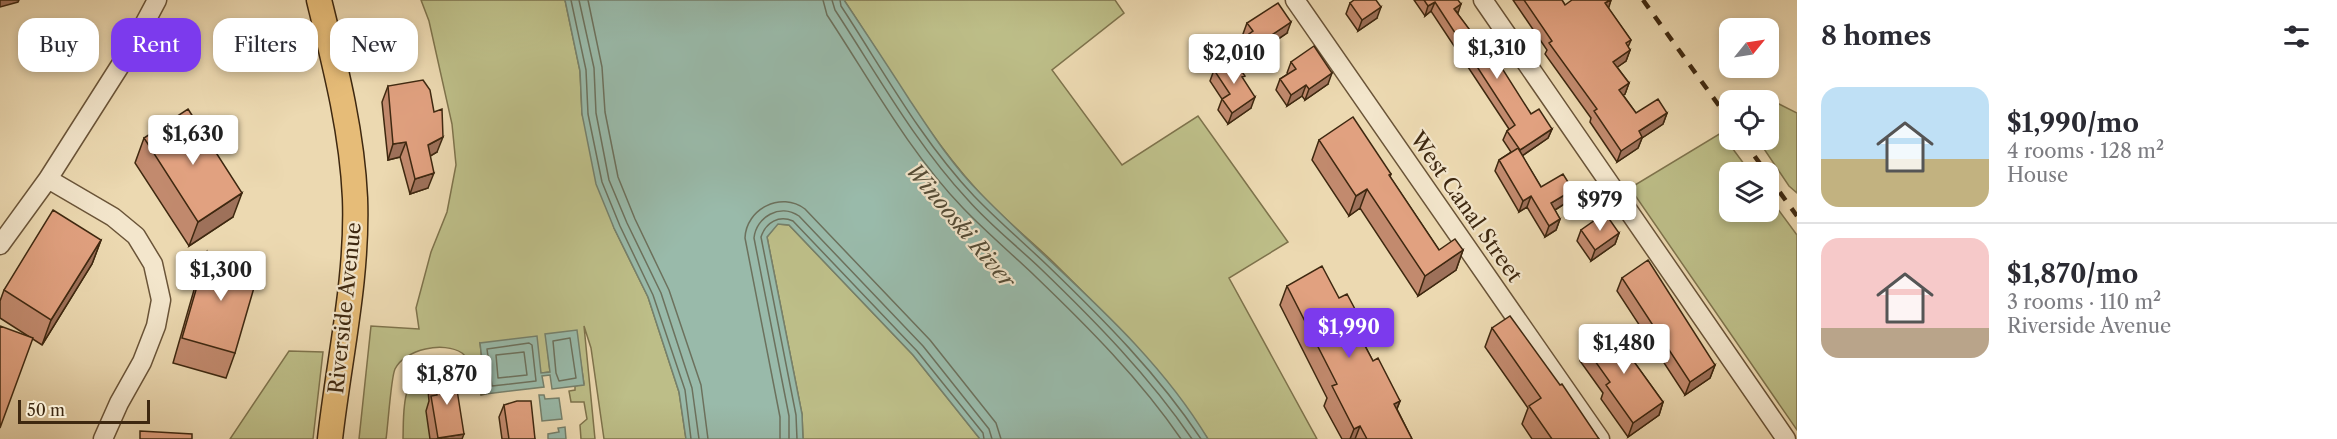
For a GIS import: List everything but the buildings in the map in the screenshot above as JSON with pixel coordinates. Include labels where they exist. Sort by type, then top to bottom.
[{"type":"main road","name":"Riverside Avenue","points":[[320,0],[344,110],[355,198],[353,266],[330,439]]},
{"type":"street","points":[[0,245],[48,179],[132,47],[157,0]]},
{"type":"street","name":"West Canal Street","points":[[1295,0],[1600,439]]},
{"type":"street","points":[[1483,0],[1786,439]]},
{"type":"street","points":[[48,179],[113,217],[136,236],[153,264],[161,300],[156,326],[142,362],[119,403],[103,439]]},
{"type":"green space","points":[[421,0],[565,0],[580,71],[582,114],[614,228],[648,297],[679,392],[686,439],[604,439],[591,348],[584,326],[595,439],[581,439],[580,425],[587,419],[584,402],[571,402],[569,391],[575,390],[575,386],[584,384],[576,331],[546,335],[550,372],[542,373],[480,343],[486,394],[481,395],[473,367],[462,353],[454,349],[436,348],[407,356],[395,369],[386,439],[359,439],[371,326],[419,329],[416,308],[431,252],[447,212],[456,165],[452,124],[429,21]]},
{"type":"green space","points":[[844,0],[1115,0],[1124,13],[1052,70],[1122,165],[1198,116],[1288,242],[1229,278],[1317,439],[1208,439],[1173,391],[1115,325],[1053,262],[995,209],[958,168],[923,122]]},
{"type":"green space","points":[[1779,104],[1797,113],[1797,193],[1779,171],[1779,162],[1773,162],[1765,150],[1779,150]]},
{"type":"green space","points":[[1719,134],[1719,150],[1734,150],[1743,162],[1719,162],[1719,222],[1779,222],[1779,211],[1797,235],[1797,430],[1630,188]]},
{"type":"green space","points":[[777,224],[789,225],[913,355],[980,439],[803,439],[802,414],[767,237]]},
{"type":"green space","points":[[289,351],[323,352],[313,439],[230,439]]},
{"type":"green space","points":[[434,365],[450,369],[454,380],[431,411],[430,439],[403,439],[404,405],[410,385],[423,370]]},
{"type":"water","name":"Winooski River","points":[[565,0],[844,0],[925,124],[960,171],[1010,223],[1131,340],[1185,404],[1208,439],[980,439],[913,355],[789,225],[778,224],[767,237],[802,414],[803,439],[686,439],[679,392],[648,297],[614,228],[596,184],[582,114],[580,71]]},
{"type":"water","points":[[577,330],[584,385],[552,389],[550,375],[542,376],[544,387],[486,394],[480,343],[537,336],[541,373],[550,372],[545,334]]},
{"type":"water","points":[[539,395],[544,395],[545,399],[559,398],[562,419],[542,421]]},
{"type":"water","points":[[565,427],[566,439],[548,439],[548,434],[559,432],[558,428]]},
{"type":"railway","points":[[1643,0],[1719,106]]},
{"type":"railway","points":[[1750,150],[1759,162]]},
{"type":"railway","points":[[1779,191],[1797,216]]}]
